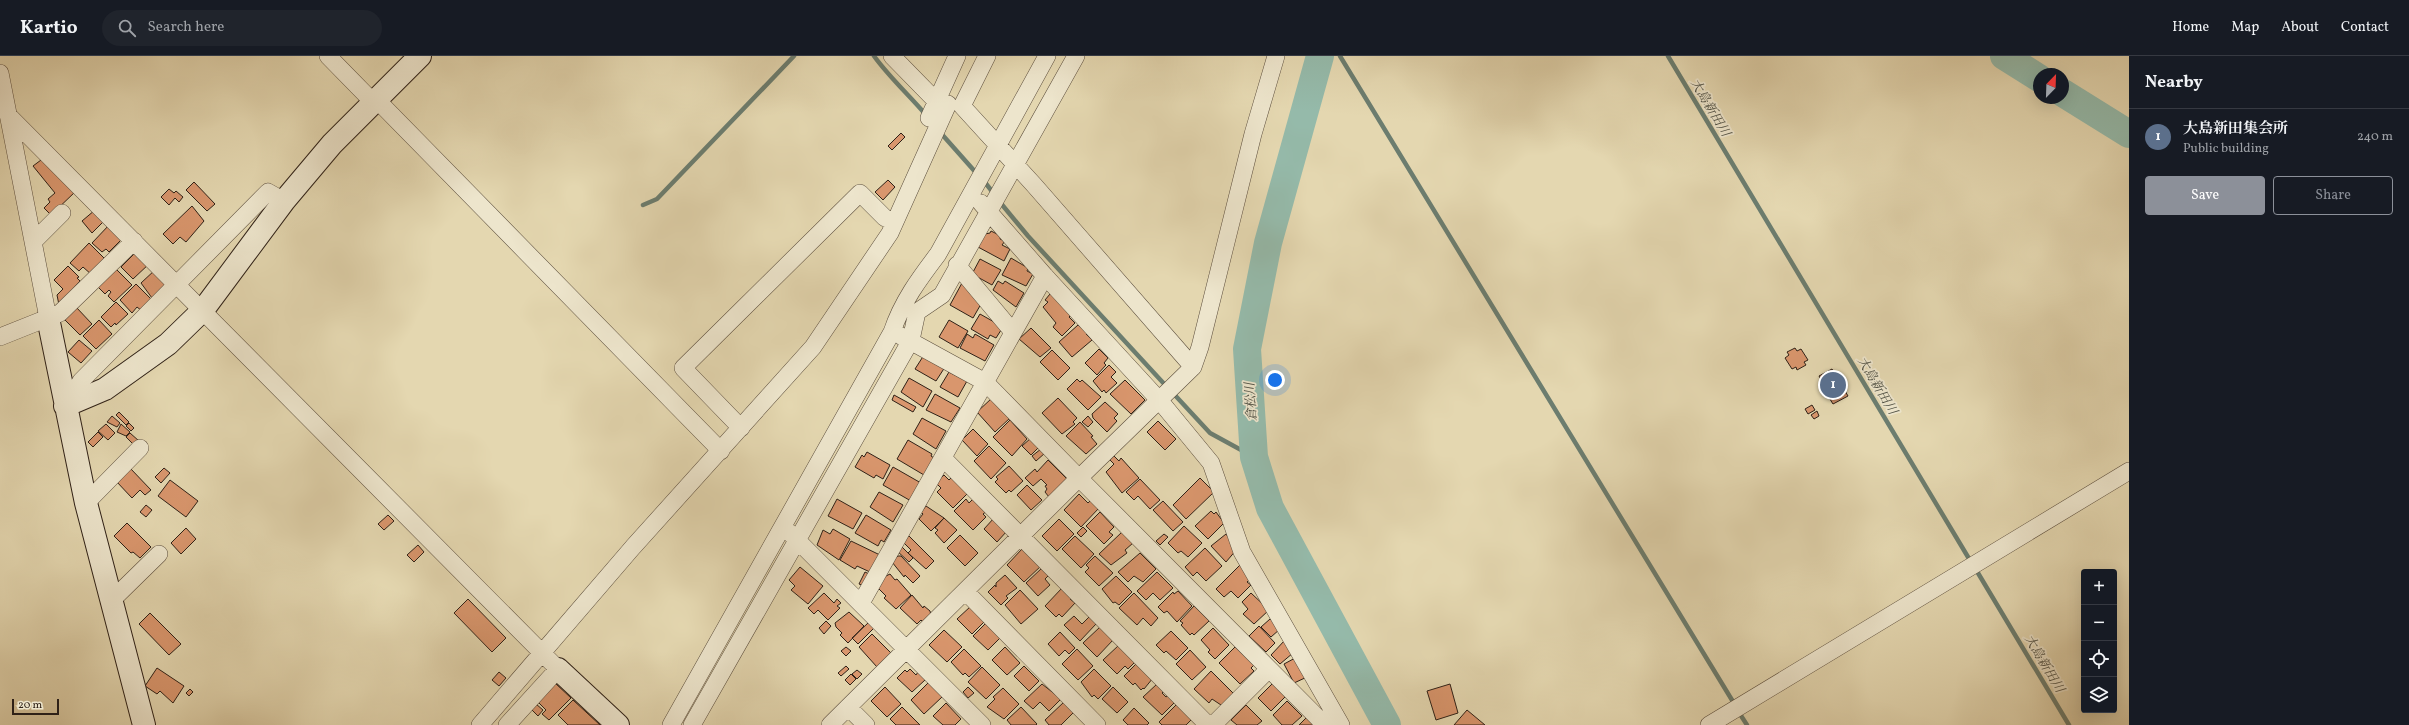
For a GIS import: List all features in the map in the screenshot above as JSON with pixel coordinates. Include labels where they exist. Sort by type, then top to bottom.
[{"type":"street","points":[[328,56],[375,100],[721,451]]},
{"type":"street","points":[[65,406],[105,389],[168,344],[203,310],[284,201],[332,144],[420,56]]},
{"type":"street","points":[[892,56],[997,144],[1193,367]]},
{"type":"street","points":[[738,424],[813,347],[890,233],[949,104],[957,56]]},
{"type":"street","points":[[480,725],[633,547],[721,451],[738,424],[805,338],[885,218],[949,104],[987,56]]},
{"type":"street","points":[[670,725],[892,332],[899,311],[917,281],[938,254],[997,144],[1047,56]]},
{"type":"street","points":[[692,725],[911,340],[917,312],[942,295],[957,265],[1076,56]]},
{"type":"street","points":[[830,725],[1193,367],[1200,347],[1272,58]]},
{"type":"street","points":[[0,73],[65,406],[86,503],[144,725]]},
{"type":"street","points":[[8,115],[203,310],[542,654],[618,725]]},
{"type":"street","points":[[65,406],[81,381],[268,192],[284,201]]},
{"type":"street","points":[[971,192],[1045,276],[1160,401],[1211,463],[1242,552],[1341,725]]},
{"type":"street","points":[[738,424],[683,368],[860,193],[885,218]]},
{"type":"street","points":[[33,242],[62,213]]},
{"type":"street","points":[[0,338],[60,313],[134,241]]},
{"type":"street","points":[[957,265],[1013,332]]},
{"type":"street","points":[[861,604],[1045,276]]},
{"type":"street","points":[[917,281],[942,295]]},
{"type":"street","points":[[892,332],[911,340],[986,382],[1268,670],[1325,725]]},
{"type":"street","points":[[86,503],[140,448]]},
{"type":"street","points":[[943,458],[1208,725]]},
{"type":"street","points":[[1709,725],[1965,572],[2129,471]]},
{"type":"street","points":[[783,526],[982,725]]},
{"type":"street","points":[[111,601],[159,554]]},
{"type":"street","points":[[965,591],[1097,725]]},
{"type":"street","points":[[507,725],[558,669]]},
{"type":"street","points":[[1213,725],[1268,670]]},
{"type":"street","points":[[848,706],[866,725]]},
{"type":"building","points":[[901,133],[905,137],[892,150],[888,146]]},
{"type":"building","points":[[41,160],[76,191],[51,215],[44,208],[50,202],[48,199],[55,193],[33,166]]},
{"type":"building","points":[[888,180],[895,187],[883,200],[875,192]]},
{"type":"building","points":[[194,182],[215,204],[207,211],[186,190]]},
{"type":"building","points":[[169,189],[174,193],[176,191],[183,197],[179,202],[175,198],[169,205],[161,197]]},
{"type":"building","points":[[192,206],[204,221],[186,242],[180,237],[173,244],[163,234]]},
{"type":"building","points":[[95,210],[105,220],[92,233],[82,221]]},
{"type":"building","points":[[110,224],[124,237],[109,252],[106,249],[102,252],[92,243]]},
{"type":"building","points":[[991,231],[1001,236],[1000,239],[1005,241],[1002,245],[1010,249],[1004,261],[978,247],[985,234],[990,233]]},
{"type":"building","points":[[89,243],[106,260],[92,275],[83,267],[79,271],[70,263]]},
{"type":"building","points":[[138,250],[150,263],[133,279],[121,267]]},
{"type":"building","points":[[1011,258],[1028,268],[1027,271],[1033,274],[1026,286],[1002,275]]},
{"type":"building","points":[[980,259],[1001,270],[992,285],[972,274]]},
{"type":"building","points":[[68,266],[79,277],[77,278],[80,281],[59,305],[57,295],[63,289],[54,280]]},
{"type":"building","points":[[115,268],[132,285],[114,302],[108,296],[111,292],[109,290],[105,294],[96,285]]},
{"type":"building","points":[[156,269],[168,282],[152,298],[141,283]]},
{"type":"building","points":[[998,281],[1003,284],[1005,281],[1024,293],[1016,307],[993,290]]},
{"type":"building","points":[[962,283],[978,298],[976,301],[981,304],[973,318],[950,305]]},
{"type":"building","points":[[136,284],[152,300],[142,311],[137,307],[132,313],[120,300]]},
{"type":"building","points":[[1050,294],[1071,315],[1069,317],[1075,323],[1062,336],[1053,327],[1056,323],[1043,307],[1048,302],[1045,300]]},
{"type":"building","points":[[116,302],[128,314],[116,325],[115,323],[111,327],[101,317]]},
{"type":"building","points":[[76,307],[92,324],[80,335],[64,319]]},
{"type":"building","points":[[980,314],[1003,327],[996,338],[990,335],[988,339],[971,329]]},
{"type":"building","points":[[99,320],[112,334],[96,349],[83,336]]},
{"type":"building","points":[[949,320],[968,331],[958,348],[939,337]]},
{"type":"building","points":[[1078,325],[1088,332],[1086,334],[1092,340],[1072,357],[1059,342]]},
{"type":"building","points":[[1031,328],[1051,348],[1040,357],[1019,339]]},
{"type":"building","points":[[967,334],[973,338],[975,334],[994,345],[985,361],[960,348]]},
{"type":"building","points":[[79,340],[92,351],[81,363],[68,352]]},
{"type":"building","points":[[1795,348],[1797,351],[1801,349],[1808,360],[1804,362],[1806,365],[1797,370],[1796,367],[1792,369],[1785,358],[1789,355],[1787,352]]},
{"type":"building","points":[[1099,349],[1108,358],[1104,363],[1106,365],[1097,375],[1085,363]]},
{"type":"building","points":[[1052,350],[1070,368],[1058,380],[1040,362]]},
{"type":"building","points":[[924,355],[945,367],[936,381],[915,369]]},
{"type":"building","points":[[1109,365],[1116,372],[1111,377],[1117,383],[1106,393],[1104,390],[1102,392],[1093,381]]},
{"type":"building","points":[[1832,369],[1848,396],[1833,404],[1828,396],[1830,394],[1819,376]]},
{"type":"building","points":[[949,372],[967,381],[958,397],[940,387]]},
{"type":"building","points":[[909,378],[932,391],[923,407],[901,392]]},
{"type":"building","points":[[1077,379],[1080,382],[1082,380],[1101,397],[1088,410],[1067,389]]},
{"type":"building","points":[[1125,380],[1145,400],[1131,414],[1110,394]]},
{"type":"building","points":[[935,394],[960,408],[951,422],[926,410]]},
{"type":"building","points":[[894,395],[916,407],[913,412],[892,400]]},
{"type":"building","points":[[992,398],[1010,418],[995,432],[977,412]]},
{"type":"building","points":[[1058,398],[1077,418],[1073,422],[1075,424],[1062,434],[1042,413]]},
{"type":"building","points":[[1105,402],[1118,414],[1114,418],[1117,421],[1107,432],[1093,418],[1092,414]]},
{"type":"building","points":[[1812,405],[1815,410],[1808,414],[1805,409]]},
{"type":"building","points":[[1817,411],[1819,416],[1814,419],[1811,415]]},
{"type":"building","points":[[119,412],[129,422],[126,425],[116,415]]},
{"type":"building","points":[[112,416],[120,423],[117,427],[107,422]]},
{"type":"building","points":[[1088,416],[1093,422],[1088,427],[1082,422]]},
{"type":"building","points":[[922,418],[946,431],[936,449],[913,434]]},
{"type":"building","points":[[1010,420],[1027,439],[1012,456],[993,437]]},
{"type":"building","points":[[1158,421],[1176,439],[1165,450],[1147,432]]},
{"type":"building","points":[[1080,422],[1093,436],[1091,437],[1097,444],[1086,454],[1066,436]]},
{"type":"building","points":[[129,423],[134,428],[131,431],[126,426]]},
{"type":"building","points":[[106,424],[115,433],[108,440],[98,431]]},
{"type":"building","points":[[121,424],[130,432],[126,436],[117,432]]},
{"type":"building","points":[[973,429],[988,444],[977,456],[962,440]]},
{"type":"building","points":[[98,432],[103,437],[93,447],[88,442]]},
{"type":"building","points":[[130,433],[139,441],[135,446],[126,437]]},
{"type":"building","points":[[1031,438],[1039,447],[1031,455],[1022,446]]},
{"type":"building","points":[[908,440],[932,454],[931,456],[934,458],[924,475],[897,459]]},
{"type":"building","points":[[989,446],[1006,463],[991,479],[974,461]]},
{"type":"building","points":[[1041,449],[1045,453],[1036,461],[1032,456]]},
{"type":"building","points":[[867,452],[890,465],[883,479],[876,475],[874,478],[855,467],[862,455],[864,457]]},
{"type":"building","points":[[1114,456],[1119,461],[1121,458],[1139,478],[1122,493],[1106,472],[1114,464],[1110,460]]},
{"type":"building","points":[[1048,460],[1067,479],[1049,497],[1045,492],[1047,489],[1045,486],[1047,485],[1041,479],[1033,486],[1025,478],[1035,469],[1037,472]]},
{"type":"building","points":[[1009,466],[1023,481],[1011,492],[1009,490],[1006,493],[995,482],[998,479],[996,477]]},
{"type":"building","points":[[893,467],[921,483],[911,501],[883,485]]},
{"type":"building","points":[[130,468],[151,490],[145,495],[140,490],[132,498],[116,481]]},
{"type":"building","points":[[164,468],[170,473],[161,483],[155,477]]},
{"type":"building","points":[[944,475],[949,480],[954,475],[970,491],[953,508],[937,492],[941,488],[936,483]]},
{"type":"building","points":[[1200,478],[1214,492],[1186,519],[1173,505]]},
{"type":"building","points":[[1140,479],[1160,500],[1150,509],[1138,496],[1134,500],[1126,492]]},
{"type":"building","points":[[170,480],[198,501],[186,517],[158,496]]},
{"type":"building","points":[[1027,485],[1042,500],[1031,510],[1017,495]]},
{"type":"building","points":[[879,492],[903,505],[893,522],[870,507]]},
{"type":"building","points":[[1079,494],[1088,503],[1091,500],[1099,508],[1081,527],[1064,510]]},
{"type":"building","points":[[974,498],[987,511],[983,514],[986,517],[973,530],[954,511],[966,499],[969,503]]},
{"type":"building","points":[[837,499],[862,513],[853,529],[828,516]]},
{"type":"building","points":[[1163,501],[1183,522],[1173,531],[1153,510]]},
{"type":"building","points":[[146,505],[152,510],[146,517],[140,512]]},
{"type":"building","points":[[926,506],[944,518],[931,531],[919,519],[923,514],[921,512]]},
{"type":"building","points":[[1211,511],[1214,514],[1216,512],[1224,523],[1208,539],[1195,526]]},
{"type":"building","points":[[1100,512],[1114,527],[1109,532],[1113,535],[1104,544],[1086,526]]},
{"type":"building","points":[[388,515],[394,521],[384,530],[378,524]]},
{"type":"building","points":[[866,515],[891,530],[884,542],[881,540],[878,546],[855,533]]},
{"type":"building","points":[[944,518],[957,530],[944,543],[935,533],[938,530],[935,528]]},
{"type":"building","points":[[994,518],[1007,531],[997,542],[984,529]]},
{"type":"building","points":[[1059,519],[1074,534],[1057,551],[1042,536]]},
{"type":"building","points":[[127,523],[151,547],[140,558],[133,552],[131,553],[114,536]]},
{"type":"building","points":[[1184,526],[1202,543],[1188,557],[1181,551],[1178,553],[1168,543]]},
{"type":"building","points":[[1083,527],[1087,531],[1081,537],[1077,533]]},
{"type":"building","points":[[186,528],[196,539],[181,554],[171,543]]},
{"type":"building","points":[[833,529],[850,539],[839,560],[817,545],[823,530],[830,534]]},
{"type":"building","points":[[1122,532],[1133,543],[1125,550],[1127,553],[1111,565],[1099,554]]},
{"type":"building","points":[[1164,534],[1168,537],[1160,545],[1156,541]]},
{"type":"building","points":[[1226,534],[1237,549],[1226,562],[1211,546]]},
{"type":"building","points":[[960,535],[978,553],[965,566],[947,548]]},
{"type":"building","points":[[909,536],[934,561],[926,569],[908,553],[911,550],[903,542]]},
{"type":"building","points":[[1075,536],[1094,554],[1081,568],[1062,549]]},
{"type":"building","points":[[851,541],[880,555],[870,572],[857,566],[855,569],[840,560]]},
{"type":"building","points":[[418,545],[424,552],[414,562],[407,555]]},
{"type":"building","points":[[901,546],[913,558],[909,562],[896,550]]},
{"type":"building","points":[[1205,548],[1222,566],[1206,581],[1197,572],[1193,576],[1185,567]]},
{"type":"building","points":[[1022,549],[1042,565],[1024,582],[1007,565]]},
{"type":"building","points":[[1140,553],[1156,569],[1143,582],[1134,576],[1128,582],[1118,572]]},
{"type":"building","points":[[898,556],[901,556],[920,576],[913,583],[905,575],[904,577],[892,562]]},
{"type":"building","points":[[1095,556],[1113,573],[1099,586],[1085,572],[1089,568],[1086,565]]},
{"type":"building","points":[[1240,565],[1251,578],[1247,582],[1251,585],[1238,598],[1231,591],[1224,597],[1216,589]]},
{"type":"building","points":[[800,567],[823,586],[808,604],[791,590],[795,586],[789,580]]},
{"type":"building","points":[[1042,568],[1049,575],[1045,579],[1050,585],[1038,596],[1026,583]]},
{"type":"building","points":[[865,572],[871,575],[864,586],[859,584]]},
{"type":"building","points":[[1157,572],[1173,588],[1160,600],[1153,593],[1146,600],[1137,591]]},
{"type":"building","points":[[890,574],[895,580],[897,579],[911,595],[896,609],[884,598],[886,596],[878,588],[884,577]]},
{"type":"building","points":[[1005,575],[1017,588],[1006,596],[1008,598],[1001,605],[988,592],[995,585],[996,587],[996,583]]},
{"type":"building","points":[[1116,576],[1132,592],[1119,605],[1115,602],[1113,603],[1102,589]]},
{"type":"building","points":[[1062,588],[1073,596],[1070,599],[1075,603],[1062,617],[1059,614],[1056,617],[1045,606]]},
{"type":"building","points":[[1020,590],[1038,609],[1021,624],[1005,605]]},
{"type":"building","points":[[1178,591],[1192,606],[1177,622],[1167,611],[1164,613],[1158,607],[1173,592],[1174,594]]},
{"type":"building","points":[[824,593],[834,603],[837,599],[841,603],[837,606],[840,608],[828,620],[818,610],[814,614],[808,608]]},
{"type":"building","points":[[1134,593],[1158,618],[1151,626],[1143,618],[1137,625],[1119,608]]},
{"type":"building","points":[[1251,593],[1269,610],[1254,624],[1243,614],[1248,609],[1242,602]]},
{"type":"building","points":[[912,595],[923,608],[924,606],[930,611],[931,615],[923,622],[921,620],[917,624],[900,608]]},
{"type":"building","points":[[468,599],[506,638],[492,652],[454,613]]},
{"type":"building","points":[[971,606],[986,620],[972,634],[957,619]]},
{"type":"building","points":[[1194,606],[1209,621],[1194,635],[1192,633],[1190,635],[1181,625],[1183,623],[1180,621]]},
{"type":"building","points":[[849,612],[864,626],[848,643],[840,635],[842,633],[836,627],[835,623]]},
{"type":"building","points":[[150,613],[181,644],[169,655],[139,624]]},
{"type":"building","points":[[1074,616],[1082,624],[1089,617],[1096,624],[1080,641],[1064,625]]},
{"type":"building","points":[[1270,619],[1280,629],[1271,637],[1261,627]]},
{"type":"building","points":[[826,621],[831,626],[824,634],[819,628]]},
{"type":"building","points":[[868,623],[874,628],[858,644],[852,638]]},
{"type":"building","points":[[986,623],[1001,637],[988,650],[973,636]]},
{"type":"building","points":[[1259,626],[1275,643],[1266,652],[1249,636]]},
{"type":"building","points":[[1100,627],[1113,640],[1097,657],[1083,643]]},
{"type":"building","points":[[1213,628],[1229,645],[1215,659],[1208,652],[1210,650],[1201,640]]},
{"type":"building","points":[[944,630],[962,647],[947,662],[929,645]]},
{"type":"building","points":[[1171,631],[1188,648],[1176,660],[1166,651],[1164,653],[1156,645]]},
{"type":"building","points":[[1060,632],[1075,648],[1069,654],[1065,650],[1059,656],[1048,644]]},
{"type":"building","points":[[872,634],[891,653],[877,667],[859,647]]},
{"type":"building","points":[[1285,640],[1293,653],[1280,664],[1271,655]]},
{"type":"building","points":[[1119,645],[1137,660],[1128,669],[1125,666],[1117,674],[1103,660]]},
{"type":"building","points":[[846,647],[851,651],[846,656],[841,651]]},
{"type":"building","points":[[1005,647],[1020,663],[1007,675],[992,660]]},
{"type":"building","points":[[1235,647],[1254,665],[1251,668],[1254,671],[1240,684],[1219,663]]},
{"type":"building","points":[[964,649],[981,666],[969,677],[965,673],[963,675],[951,662]]},
{"type":"building","points":[[1077,649],[1093,666],[1078,680],[1062,664]]},
{"type":"building","points":[[1190,650],[1206,667],[1192,680],[1176,664]]},
{"type":"building","points":[[1297,657],[1307,677],[1294,683],[1284,664]]},
{"type":"building","points":[[1138,662],[1153,678],[1144,689],[1143,688],[1141,690],[1135,683],[1133,685],[1124,676]]},
{"type":"building","points":[[846,666],[849,669],[841,676],[838,673]]},
{"type":"building","points":[[1024,666],[1039,681],[1029,691],[1014,676]]},
{"type":"building","points":[[982,667],[1000,685],[986,699],[968,682]]},
{"type":"building","points":[[157,668],[184,686],[173,703],[160,691],[157,694],[145,686]]},
{"type":"building","points":[[910,669],[916,675],[918,672],[925,680],[912,692],[897,678],[905,670],[907,672]]},
{"type":"building","points":[[1094,669],[1111,686],[1098,699],[1094,695],[1092,697],[1081,682]]},
{"type":"building","points":[[857,670],[862,674],[857,679],[852,674]]},
{"type":"building","points":[[1211,671],[1233,693],[1221,705],[1212,699],[1209,703],[1194,689]]},
{"type":"building","points":[[499,672],[506,678],[499,686],[492,680]]},
{"type":"building","points":[[851,674],[856,679],[850,685],[845,680]]},
{"type":"building","points":[[1274,682],[1287,695],[1271,711],[1258,698]]},
{"type":"building","points":[[555,683],[571,698],[549,720],[542,714],[546,710],[537,701]]},
{"type":"building","points":[[928,683],[942,697],[924,714],[911,700]]},
{"type":"building","points":[[1042,684],[1061,699],[1049,711],[1040,702],[1033,709],[1024,701]]},
{"type":"building","points":[[1157,684],[1164,691],[1162,693],[1166,697],[1170,694],[1177,700],[1162,715],[1143,697]]},
{"type":"building","points":[[1450,684],[1458,713],[1436,720],[1427,691]]},
{"type":"building","points":[[885,687],[901,704],[887,717],[871,701]]},
{"type":"building","points":[[968,687],[974,693],[968,698],[963,692]]},
{"type":"building","points":[[1113,687],[1128,702],[1117,713],[1102,699]]},
{"type":"building","points":[[1003,688],[1019,704],[1004,719],[987,707],[995,699],[993,697]]},
{"type":"building","points":[[190,689],[193,692],[189,696],[186,693]]},
{"type":"building","points":[[573,700],[600,725],[568,725],[558,715]]},
{"type":"building","points":[[1287,701],[1302,716],[1292,725],[1282,725],[1273,715]]},
{"type":"building","points":[[1064,702],[1074,712],[1061,725],[1049,725],[1045,720]]},
{"type":"building","points":[[946,703],[961,719],[955,725],[943,725],[933,716]]},
{"type":"building","points":[[1178,703],[1193,718],[1186,725],[1162,725],[1159,722]]},
{"type":"building","points":[[536,704],[543,710],[538,716],[531,709]]},
{"type":"building","points":[[1246,705],[1262,721],[1257,725],[1237,725],[1231,720]]},
{"type":"building","points":[[902,707],[920,725],[896,725],[890,719]]},
{"type":"building","points":[[1021,707],[1037,724],[1036,725],[1011,725],[1007,720]]},
{"type":"building","points":[[1134,708],[1149,723],[1147,725],[1128,725],[1123,720]]},
{"type":"building","points":[[1467,710],[1485,725],[1454,725]]},
{"type":"building","points":[[1306,718],[1313,725],[1299,725]]},
{"type":"waterway","points":[[643,205],[657,199],[794,56]]},
{"type":"waterway","points":[[874,56],[926,115]]},
{"type":"waterway","name":"倉松川","points":[[1320,56],[1268,243],[1247,349],[1254,457],[1270,508],[1387,725]]},
{"type":"waterway","points":[[1340,56],[1735,705]]},
{"type":"waterway","name":"大島新田川","points":[[1668,56],[1971,562]]},
{"type":"waterway","points":[[2004,56],[2033,74]]},
{"type":"waterway","points":[[2069,97],[2129,134]]},
{"type":"waterway","points":[[939,131],[978,175]]},
{"type":"waterway","points":[[983,180],[995,195]]},
{"type":"waterway","points":[[999,201],[1028,236],[1167,387]]},
{"type":"waterway","points":[[1172,392],[1210,433],[1254,457]]},
{"type":"waterway","name":"大島新田川","points":[[1975,568],[2069,725]]},
{"type":"waterway","points":[[1738,711],[1747,725]]},
{"type":"place","name":"大島新田集会所","points":[[1833,385]]}]
